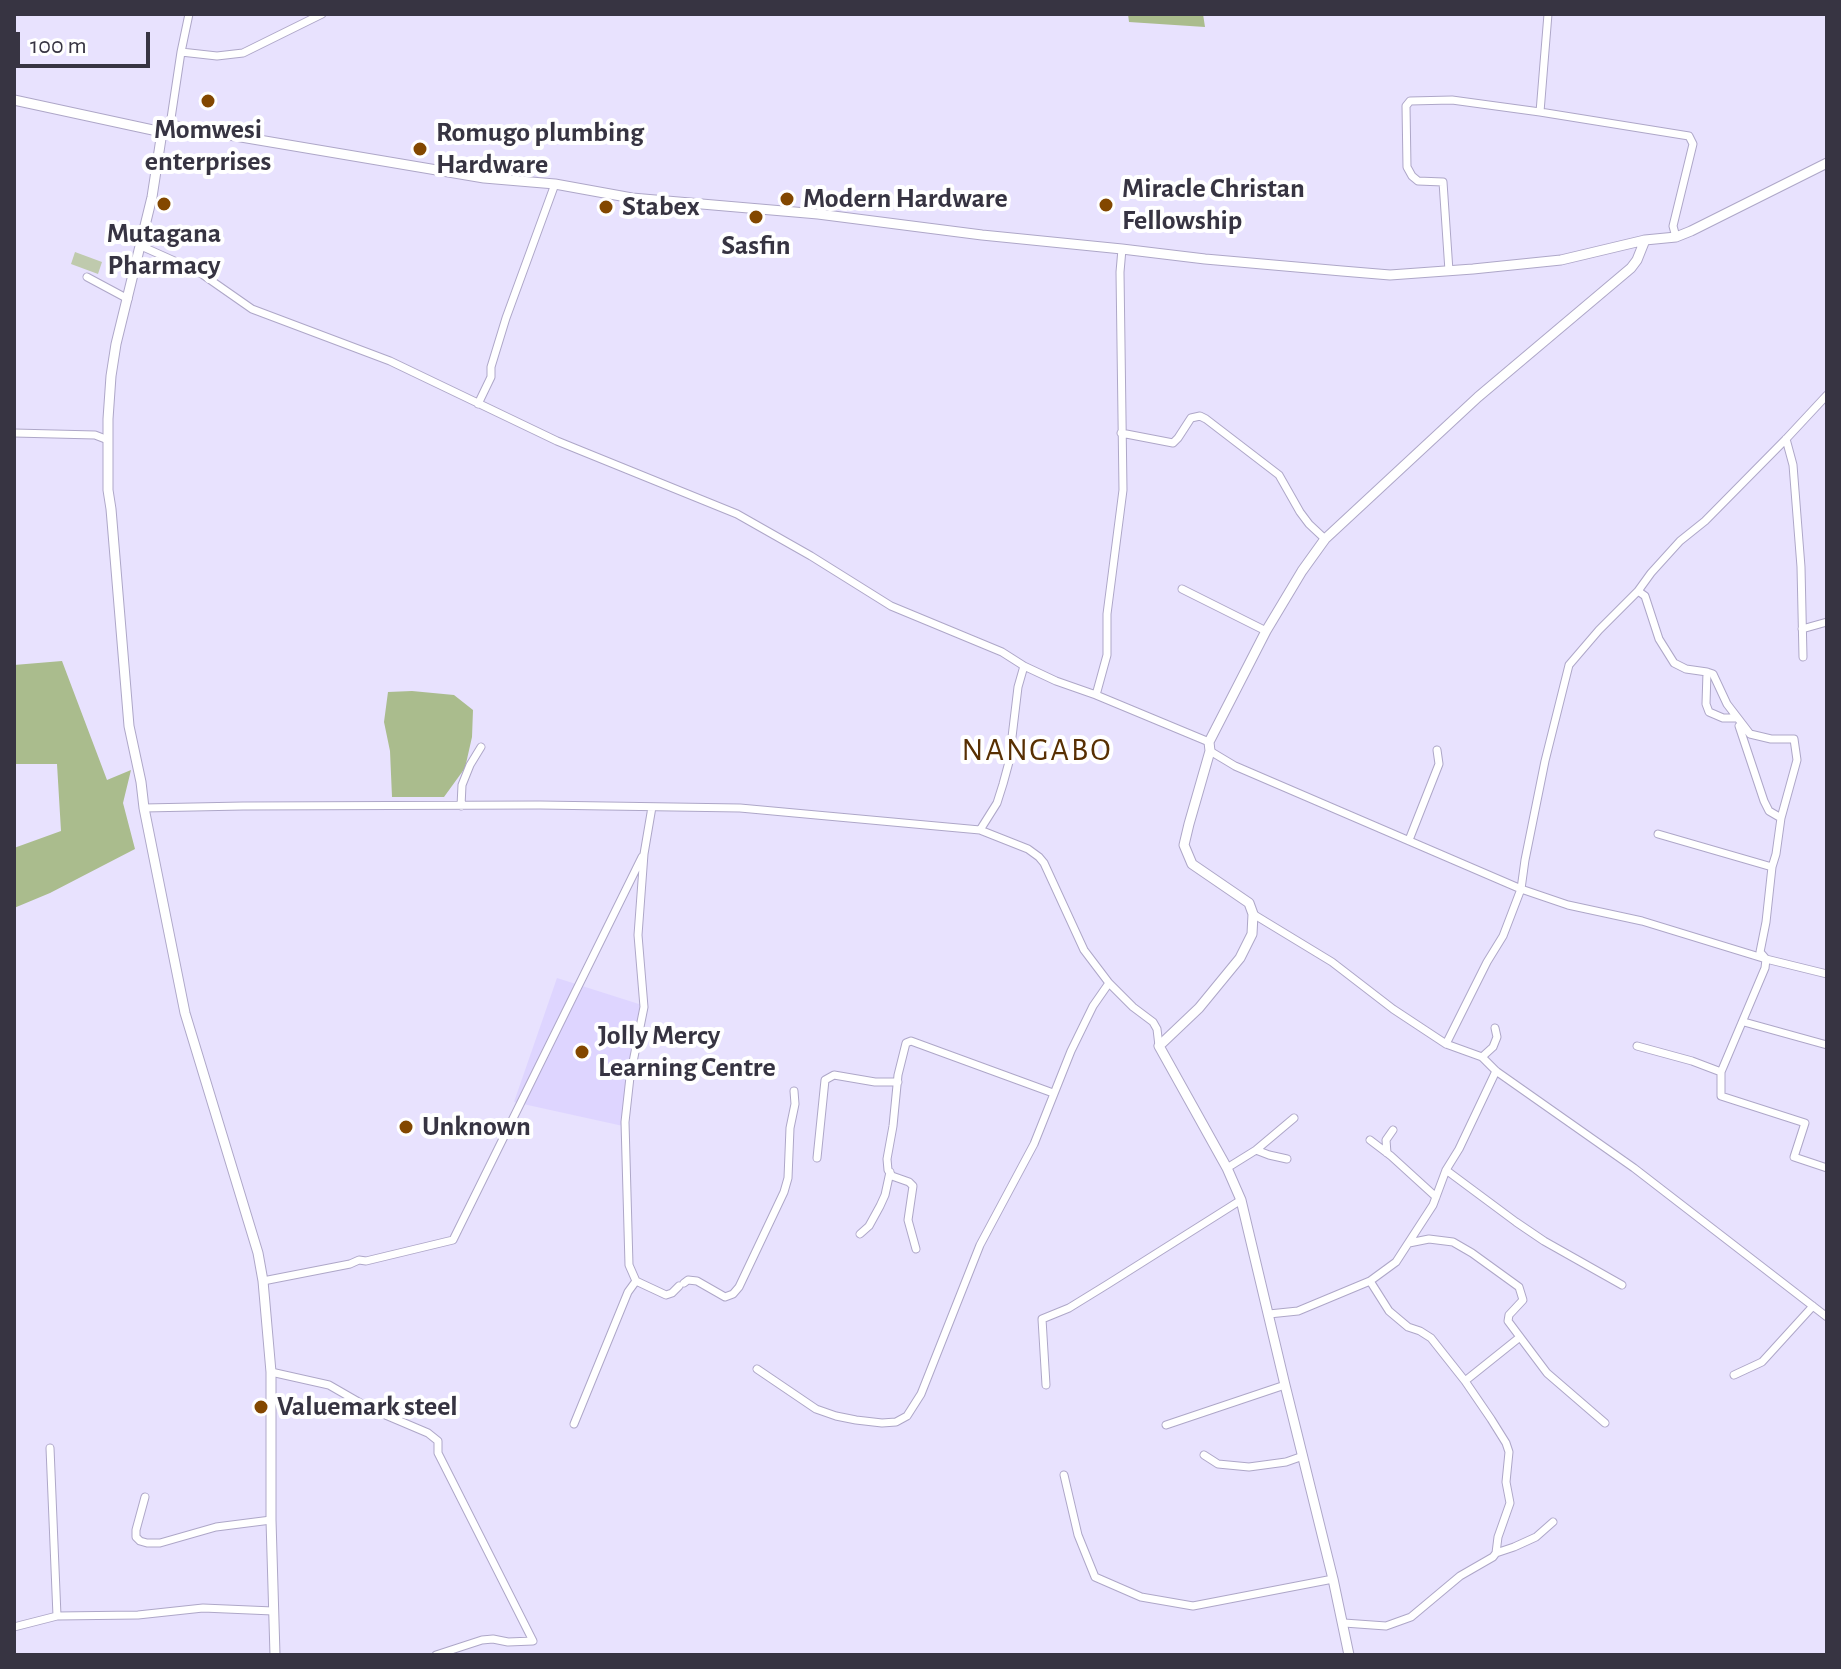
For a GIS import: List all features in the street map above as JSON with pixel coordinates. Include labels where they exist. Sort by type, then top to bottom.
[{"type":"street","points":[[189,14],[152,197],[116,344],[111,376],[108,490],[129,726],[144,808],[185,1013],[258,1253],[263,1281],[271,1372],[275,1655]]},
{"type":"street","points":[[181,52],[217,56],[243,53],[322,14]]},
{"type":"street","points":[[1540,112],[1548,14]]},
{"type":"street","points":[[14,100],[166,129],[484,178],[555,184],[632,198],[818,214],[1205,259],[1390,275],[1561,260],[1645,240],[1676,237],[1827,163]]},
{"type":"street","points":[[1449,271],[1443,182],[1418,181],[1407,167],[1406,106],[1410,101],[1452,100],[1689,136],[1693,144],[1673,226],[1676,237]]},
{"type":"street","points":[[478,404],[491,377],[491,367],[506,318],[555,184]]},
{"type":"street","points":[[1159,1046],[1199,1008],[1240,958],[1252,934],[1253,914],[1249,903],[1192,864],[1184,845],[1210,747],[1266,631],[1302,571],[1325,539],[1478,397],[1631,268],[1645,240]]},
{"type":"street","points":[[141,246],[199,272],[252,309],[390,361],[557,441],[737,514],[891,606],[1002,652],[1056,681],[1096,695],[1210,747],[1235,766],[1521,889],[1568,905],[1642,921],[1827,974]]},
{"type":"street","points":[[1096,695],[1107,655],[1107,614],[1123,490],[1122,249]]},
{"type":"street","points":[[87,277],[128,299]]},
{"type":"street","points":[[1446,1044],[1503,936],[1521,889],[1545,761],[1569,665],[1680,541],[1705,521],[1827,395]]},
{"type":"street","points":[[1121,433],[1173,443],[1191,418],[1200,416],[1206,419],[1279,475],[1300,512],[1325,539]]},
{"type":"street","points":[[14,433],[95,435],[108,440]]},
{"type":"street","points":[[1786,439],[1793,465],[1801,567],[1803,657]]},
{"type":"street","points":[[1182,589],[1266,631]]},
{"type":"street","points":[[1638,591],[1645,596],[1659,639],[1674,663],[1686,669],[1713,674],[1727,704],[1750,734],[1771,739],[1794,739],[1797,760],[1781,818],[1760,952],[1766,959],[1765,968],[1721,1072],[1721,1096],[1805,1123],[1794,1157],[1827,1168]]},
{"type":"street","points":[[1802,629],[1827,622]]},
{"type":"street","points":[[980,830],[997,803],[1009,762],[1018,687],[1024,666]]},
{"type":"street","points":[[1707,672],[1706,704],[1709,712],[1723,718],[1737,719]]},
{"type":"street","points":[[1737,719],[1764,801],[1769,811],[1781,818]]},
{"type":"street","points":[[461,806],[462,785],[481,747]]},
{"type":"street","points":[[1409,840],[1439,764],[1437,750]]},
{"type":"street","points":[[652,807],[644,854],[638,935],[644,1007],[630,1077],[625,1122],[629,1265],[636,1281],[666,1295],[688,1280],[697,1281],[725,1297],[739,1287],[788,1178],[794,1091]]},
{"type":"street","points":[[144,808],[740,808],[980,830],[1028,849],[1044,863],[1084,950],[1109,983],[1153,1022],[1159,1046],[1227,1168],[1241,1200],[1344,1623],[1349,1655]]},
{"type":"street","points":[[1658,834],[1772,867]]},
{"type":"street","points":[[263,1281],[453,1240],[644,854]]},
{"type":"street","points":[[1253,914],[1332,962],[1446,1044],[1482,1057],[1496,1071],[1634,1168],[1827,1317]]},
{"type":"street","points":[[757,1369],[816,1409],[836,1416],[882,1423],[896,1422],[907,1416],[921,1394],[980,1245],[1034,1144],[1053,1093],[1093,1006],[1109,983]]},
{"type":"street","points":[[1744,1022],[1827,1045]]},
{"type":"street","points":[[1482,1057],[1493,1047],[1497,1037],[1495,1028]]},
{"type":"street","points":[[916,1249],[908,1220],[913,1186],[892,1176],[887,1159],[906,1043],[911,1041],[1053,1093]]},
{"type":"street","points":[[1637,1046],[1721,1072]]},
{"type":"street","points":[[1269,1314],[1298,1311],[1370,1281],[1396,1262],[1436,1197],[1446,1170],[1496,1071]]},
{"type":"street","points":[[817,1158],[825,1080],[834,1075],[875,1082],[898,1082]]},
{"type":"street","points":[[1227,1168],[1256,1150],[1294,1118]]},
{"type":"street","points":[[1387,1153],[1386,1140],[1393,1130]]},
{"type":"street","points":[[1370,1140],[1436,1197]]},
{"type":"street","points":[[1256,1150],[1287,1159]]},
{"type":"street","points":[[1446,1170],[1525,1229],[1622,1285]]},
{"type":"street","points":[[860,1234],[869,1226],[880,1206],[890,1172]]},
{"type":"street","points":[[1046,1385],[1042,1319],[1069,1308],[1241,1200]]},
{"type":"street","points":[[1409,1243],[1429,1239],[1453,1242],[1519,1287],[1523,1300],[1508,1321],[1547,1373],[1605,1423]]},
{"type":"street","points":[[574,1424],[628,1292],[636,1281]]},
{"type":"street","points":[[1370,1281],[1389,1311],[1408,1327],[1431,1338],[1465,1381],[1506,1443],[1509,1452],[1506,1482],[1510,1503],[1496,1553]]},
{"type":"street","points":[[1734,1375],[1762,1362],[1813,1306]]},
{"type":"street","points":[[1465,1381],[1520,1337]]},
{"type":"street","points":[[271,1372],[329,1385],[359,1403],[428,1433],[438,1441],[438,1453],[533,1641],[482,1640],[436,1655]]},
{"type":"street","points":[[1166,1425],[1285,1385]]},
{"type":"street","points":[[50,1448],[57,1616]]},
{"type":"street","points":[[1204,1455],[1218,1464],[1241,1467],[1286,1462],[1303,1456]]},
{"type":"street","points":[[1064,1475],[1078,1535],[1095,1577],[1141,1597],[1193,1606],[1333,1579]]},
{"type":"street","points":[[145,1497],[136,1537],[147,1543],[160,1543],[216,1527],[271,1520]]},
{"type":"street","points":[[1344,1623],[1386,1626],[1411,1617],[1460,1576],[1496,1553],[1536,1537],[1553,1522]]},
{"type":"street","points":[[14,1627],[57,1616],[138,1615],[203,1608],[273,1611]]},
{"type":"shaded area","name":"Jolly Mercy Learning Centre","points":[[557,978],[642,1005],[623,1126],[514,1102]]},
{"type":"green space","points":[[1128,14],[1203,14],[1205,27],[1129,22]]},
{"type":"green space","points":[[75,252],[102,262],[98,274],[71,264]]},
{"type":"green space","points":[[62,661],[107,780],[131,770],[123,803],[135,849],[14,908],[14,848],[61,831],[57,764],[14,764],[14,665]]},
{"type":"green space","points":[[388,692],[454,695],[473,710],[472,737],[465,768],[444,797],[392,797],[390,751],[384,722]]},
{"type":"place","name":"Momwesi enterprises","points":[[208,101]]},
{"type":"place","name":"Romugo plumbing Hardware","points":[[420,149]]},
{"type":"place","name":"Modern Hardware","points":[[787,199]]},
{"type":"place","name":"Mutagana Pharmacy","points":[[164,204]]},
{"type":"place","name":"Miracle Christan Fellowship","points":[[1106,205]]},
{"type":"place","name":"Stabex","points":[[606,207]]},
{"type":"place","name":"Sasfin","points":[[756,217]]},
{"type":"place","name":"Jolly Mercy Learning Centre","points":[[582,1052]]},
{"type":"place","name":"Unknown","points":[[406,1127]]},
{"type":"place","name":"Valuemark steel","points":[[261,1407]]},
{"type":"district","name":"NANGABO","points":[[1037,750]]}]
